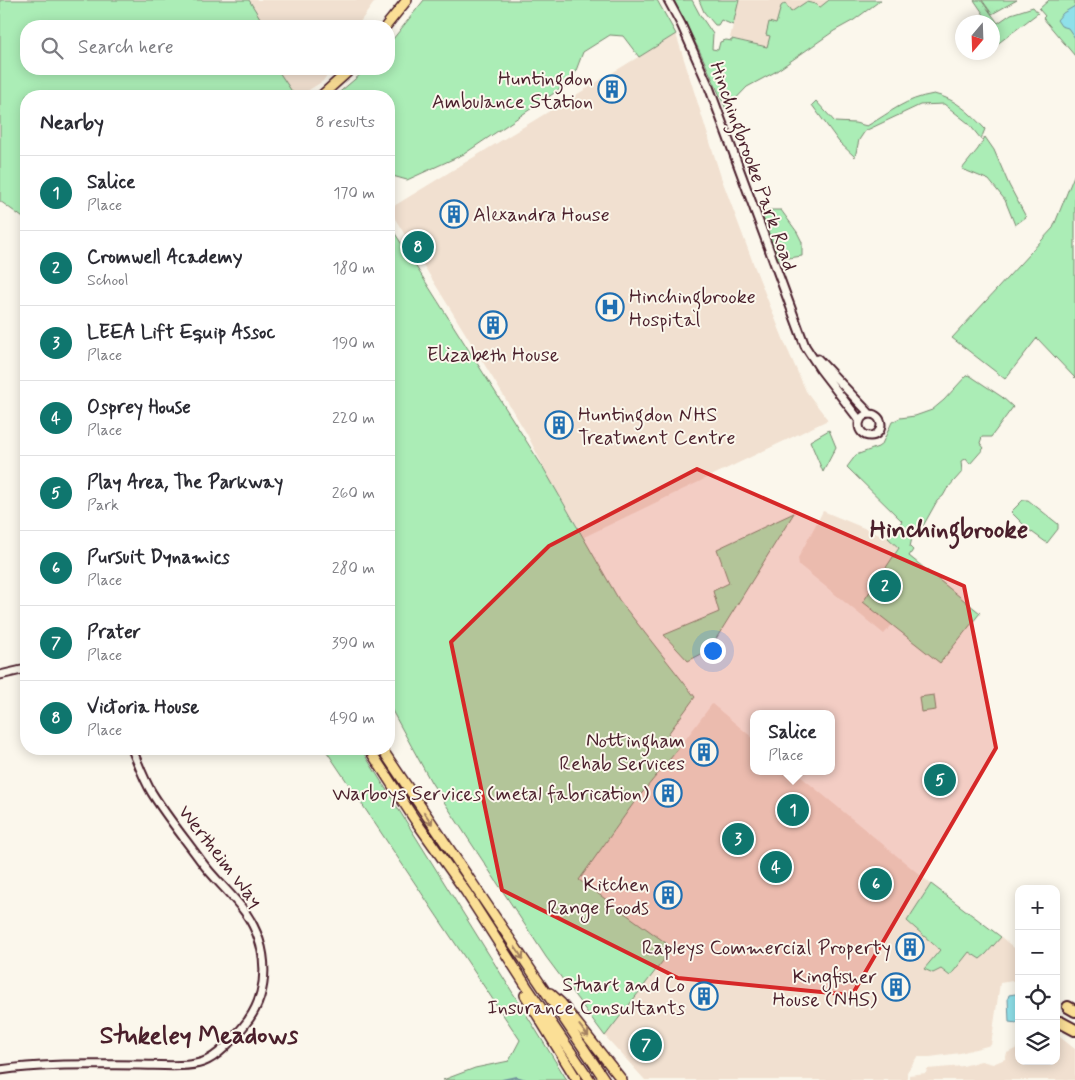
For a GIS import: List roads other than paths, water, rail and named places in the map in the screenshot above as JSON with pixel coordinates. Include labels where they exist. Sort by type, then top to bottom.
[{"type":"highway","points":[[1060,1022],[1075,1030]]},
{"type":"main road","points":[[391,20],[407,0]]},
{"type":"main road","points":[[328,90],[344,75]]},
{"type":"main road","points":[[373,755],[456,881],[577,1080]]},
{"type":"main road","points":[[386,755],[605,1080]]},
{"type":"main road","points":[[456,881],[466,892],[526,987],[590,1080]]},
{"type":"main road","points":[[539,982],[561,1003],[622,1080]]},
{"type":"street","name":"Hinchingbrooke Park Road","points":[[668,0],[709,87],[783,291],[805,346],[820,370],[860,420]]},
{"type":"street","name":"Hinchingbrooke Park Road","points":[[805,346],[870,414]]},
{"type":"street","points":[[870,414],[880,422],[880,430],[874,435],[867,436],[861,432],[860,420],[862,417],[870,414]]},
{"type":"street","points":[[0,675],[20,670]]},
{"type":"street","name":"Wertheim Way","points":[[0,1070],[78,1065],[180,1065],[203,1062],[217,1054],[254,1015],[265,974],[262,951],[256,930],[245,912],[202,863],[152,792],[135,755]]},
{"type":"water","points":[[1075,6],[1075,38],[1068,28],[1061,26],[1057,20],[1063,13]]},
{"type":"water","points":[[1015,994],[1015,1023],[1009,1022],[1009,995]]},
{"type":"waterway","points":[[502,1080],[516,1077],[526,1080]]},
{"type":"place","name":"Huntingdon Ambulance Station","points":[[612,89]]},
{"type":"place","name":"Alexandra House","points":[[454,214]]},
{"type":"place","name":"Victoria House","points":[[418,247]]},
{"type":"place","name":"Hinchingbrooke Hospital","points":[[610,307]]},
{"type":"place","name":"Elizabeth House","points":[[493,325]]},
{"type":"place","name":"Huntingdon NHS Treatment Centre","points":[[559,425]]},
{"type":"place","name":"Cromwell Academy","points":[[885,586]]},
{"type":"place","name":"Nottingham Rehab Services","points":[[704,752]]},
{"type":"place","name":"Play Area, The Parkway","points":[[940,780]]},
{"type":"place","name":"Warboys Services (metal fabrication)","points":[[668,793]]},
{"type":"place","name":"Salice","points":[[793,810]]},
{"type":"place","name":"LEEA Lift Equip Assoc","points":[[738,839]]},
{"type":"place","name":"Osprey House","points":[[776,867]]},
{"type":"place","name":"Pursuit Dynamics","points":[[876,884]]},
{"type":"place","name":"Kitchen Range Foods","points":[[668,895]]},
{"type":"place","name":"Rapleys Commercial Property","points":[[910,947]]},
{"type":"place","name":"Kingfisher House (NHS)","points":[[896,987]]},
{"type":"place","name":"Stuart and Co Insurance Consultants","points":[[704,996]]},
{"type":"place","name":"Prater","points":[[646,1045]]},
{"type":"district","name":"Hinchingbrooke","points":[[949,528]]},
{"type":"district","name":"Stukeley Meadows","points":[[199,1034]]}]
